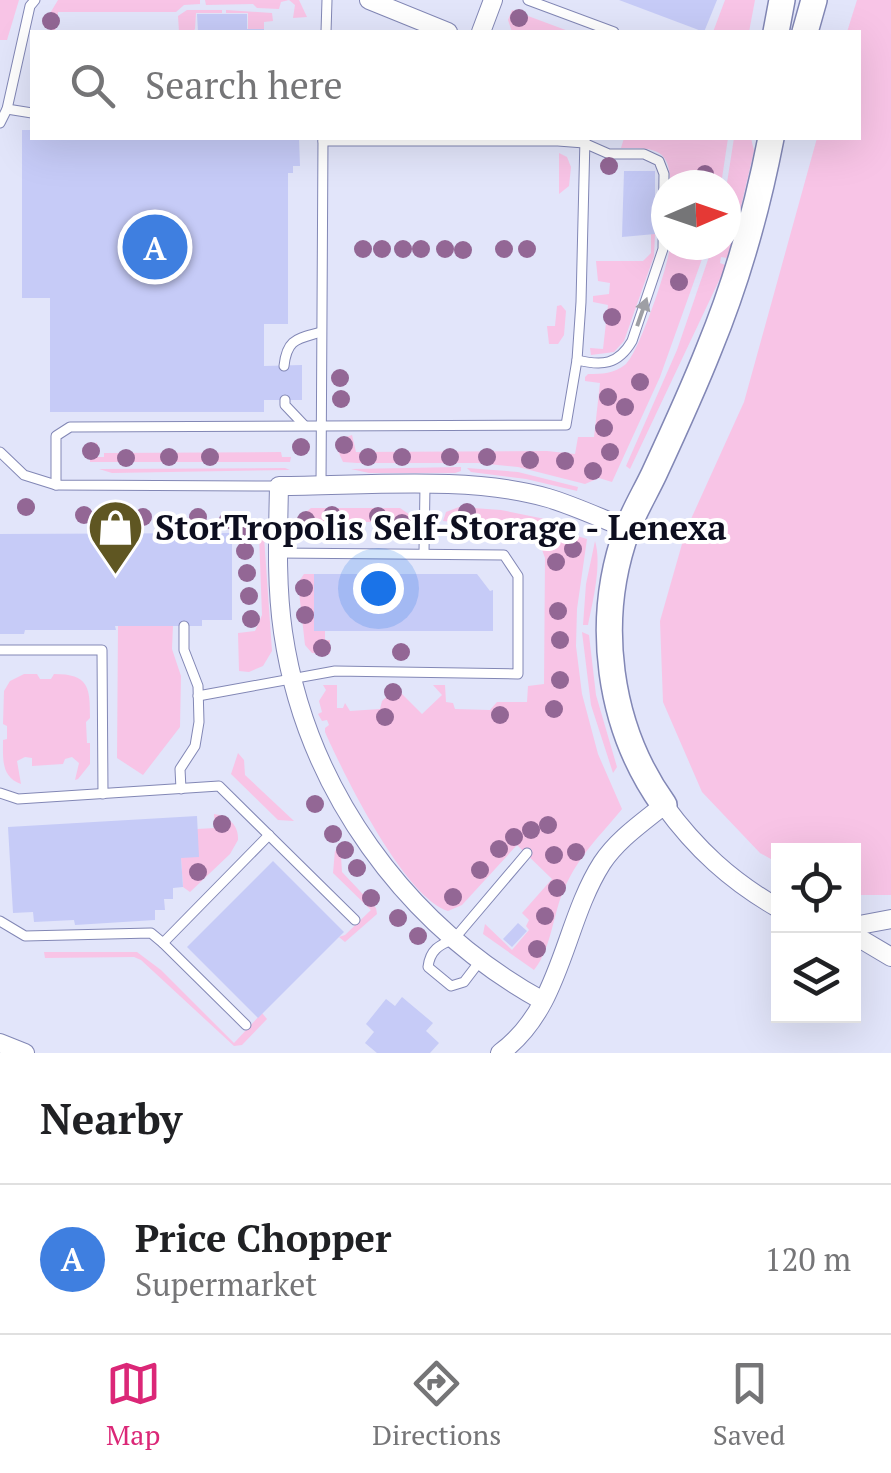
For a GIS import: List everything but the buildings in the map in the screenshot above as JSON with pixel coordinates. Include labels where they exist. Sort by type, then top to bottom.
[{"type":"street","points":[[369,0],[443,30]]},
{"type":"street","points":[[482,30],[494,0]]},
{"type":"street","points":[[776,30],[782,0]]},
{"type":"street","points":[[805,30],[814,0]]},
{"type":"street","points":[[771,904],[709,860],[664,805],[632,751],[613,684],[610,618],[628,529],[690,397],[730,296],[772,140]]},
{"type":"street","points":[[543,1001],[500,978],[427,917],[384,869],[328,776],[292,676],[283,632],[279,486],[503,489],[548,498],[628,529]]},
{"type":"street","points":[[500,1053],[525,1029],[543,1001],[566,955],[588,890],[604,861],[624,837],[664,805]]},
{"type":"street","points":[[861,925],[891,919]]},
{"type":"street","points":[[861,939],[891,958]]},
{"type":"street","points":[[0,1043],[24,1053]]},
{"type":"lane","points":[[0,123],[28,40],[30,6],[35,0]]},
{"type":"lane","points":[[326,30],[327,0]]},
{"type":"lane","points":[[528,0],[609,30]]},
{"type":"lane","points":[[7,108],[30,112]]},
{"type":"lane","points":[[322,486],[323,140]]},
{"type":"lane","points":[[56,486],[56,436],[70,426],[566,425],[577,360],[581,302],[585,140],[610,154],[644,154],[659,161],[664,174],[663,249],[626,353],[600,365],[577,360]]},
{"type":"lane","points":[[284,366],[286,350],[292,342],[321,332]]},
{"type":"lane","points":[[285,400],[285,405],[305,426]]},
{"type":"lane","points":[[0,452],[24,474],[56,486],[279,486]]},
{"type":"lane","points":[[424,553],[425,485]]},
{"type":"lane","points":[[198,696],[335,671],[518,674],[518,576],[504,554],[278,553]]},
{"type":"lane","points":[[180,789],[180,769],[198,735],[198,686],[184,650],[184,626]]},
{"type":"lane","points":[[0,650],[102,650],[102,794]]},
{"type":"lane","points":[[0,793],[18,799],[219,786],[355,920]]},
{"type":"lane","points":[[163,943],[269,835]]},
{"type":"lane","points":[[480,961],[464,982],[452,986],[428,967],[438,946],[454,940],[528,853]]},
{"type":"lane","points":[[0,921],[25,936],[151,933],[246,1025]]},
{"type":"shaded area","points":[[0,0],[19,0],[7,40],[0,40]]},
{"type":"shaded area","points":[[58,0],[200,0],[200,4],[184,5],[176,12],[58,12],[55,30],[46,26]]},
{"type":"shaded area","points":[[205,0],[289,0],[281,2],[279,9],[257,8],[253,4],[206,5]]},
{"type":"shaded area","points":[[289,0],[299,0],[307,17],[293,18],[295,5]]},
{"type":"shaded area","points":[[725,0],[755,0],[749,30],[714,30]]},
{"type":"shaded area","points":[[857,0],[891,0],[891,895],[861,895],[861,843],[771,843],[771,859],[760,853],[702,792],[663,702],[660,621],[686,530],[744,402],[816,140],[861,140],[861,30],[848,30]]},
{"type":"shaded area","points":[[187,10],[222,10],[196,13],[194,30],[179,30],[178,16]]},
{"type":"shaded area","points":[[226,10],[272,13],[273,21],[264,22],[264,29],[248,29],[248,13]]},
{"type":"shaded area","points":[[512,10],[566,30],[511,30],[508,20]]},
{"type":"shaded area","points":[[623,140],[728,140],[723,170],[669,170],[658,152],[621,148]]},
{"type":"shaded area","points":[[734,140],[751,140],[754,151],[741,206],[741,170],[729,170]]},
{"type":"shaded area","points":[[559,153],[567,157],[571,167],[569,186],[559,194]]},
{"type":"shaded area","points":[[651,253],[653,260],[624,341],[614,352],[591,355],[590,348],[603,349],[608,305],[593,302],[593,296],[609,294],[610,283],[598,281],[596,261],[643,261]]},
{"type":"shaded area","points":[[667,260],[702,260],[660,377],[612,482],[599,478],[585,484],[518,467],[478,463],[343,462],[338,440],[352,435],[356,452],[575,454],[578,437],[594,437],[600,383],[585,381],[585,377],[617,370],[632,356]]},
{"type":"shaded area","points":[[708,260],[720,260],[724,270],[630,469],[626,466],[677,350]]},
{"type":"shaded area","points":[[557,306],[566,311],[564,335],[558,344],[549,344],[547,326],[555,326]]},
{"type":"shaded area","points":[[97,442],[97,457],[104,457],[104,453],[281,452],[282,457],[291,457],[290,462],[90,462],[90,449]]},
{"type":"shaded area","points":[[461,467],[455,473],[369,473],[351,469]]},
{"type":"shaded area","points":[[467,468],[518,472],[578,487],[577,491],[471,472]]},
{"type":"shaded area","points":[[99,469],[290,470],[112,473]]},
{"type":"shaded area","points":[[459,507],[545,519],[564,532],[587,539],[577,609],[576,646],[582,694],[598,754],[622,809],[571,875],[545,951],[534,970],[483,934],[485,924],[512,950],[529,930],[529,920],[522,913],[552,879],[517,845],[462,905],[448,911],[431,901],[395,860],[377,832],[325,732],[327,720],[322,721],[318,714],[322,712],[319,701],[326,690],[323,685],[337,685],[337,708],[343,708],[345,703],[350,711],[380,709],[382,701],[396,688],[422,714],[442,695],[433,685],[445,685],[446,702],[453,703],[455,709],[490,710],[497,702],[527,702],[528,686],[544,684],[545,558],[539,541],[522,529],[443,521],[446,512]]},
{"type":"shaded area","points":[[311,508],[400,508],[413,517],[413,524],[401,538],[397,522],[315,522],[310,540],[298,525],[300,517]]},
{"type":"shaded area","points":[[259,535],[264,537],[272,651],[263,666],[249,672],[239,671],[238,633],[255,631],[262,615]]},
{"type":"shaded area","points":[[595,541],[596,583],[588,625],[583,625],[586,584]]},
{"type":"shaded area","points":[[304,574],[314,574],[314,630],[325,631],[330,654],[312,653],[305,645],[298,583]]},
{"type":"shaded area","points":[[173,625],[172,649],[181,676],[180,727],[143,775],[117,758],[118,626]]},
{"type":"shaded area","points":[[582,632],[589,635],[596,695],[617,767],[613,773],[591,705]]},
{"type":"shaded area","points":[[24,674],[37,674],[40,679],[66,675],[85,684],[90,707],[86,722],[90,764],[78,779],[75,780],[79,763],[72,757],[63,764],[32,766],[32,758],[25,757],[17,761],[21,784],[7,772],[3,754],[3,740],[7,739],[7,726],[3,724],[4,691],[10,681]]},
{"type":"shaded area","points":[[238,753],[244,760],[245,775],[294,821],[278,820],[231,774]]},
{"type":"shaded area","points":[[214,814],[232,822],[238,840],[230,854],[190,892],[183,887],[181,858],[197,829],[215,828]]},
{"type":"shaded area","points":[[335,850],[341,856],[342,872],[376,908],[377,914],[345,942],[339,937],[371,910],[333,873]]},
{"type":"shaded area","points":[[44,952],[137,952],[161,970],[234,1043],[262,1013],[267,1019],[242,1045],[234,1046],[141,960],[45,958]]},
{"type":"place","name":"Price Chopper","points":[[155,247]]},
{"type":"place","name":"StorTropolis Self-Storage - Lenexa","points":[[116,577]]}]
